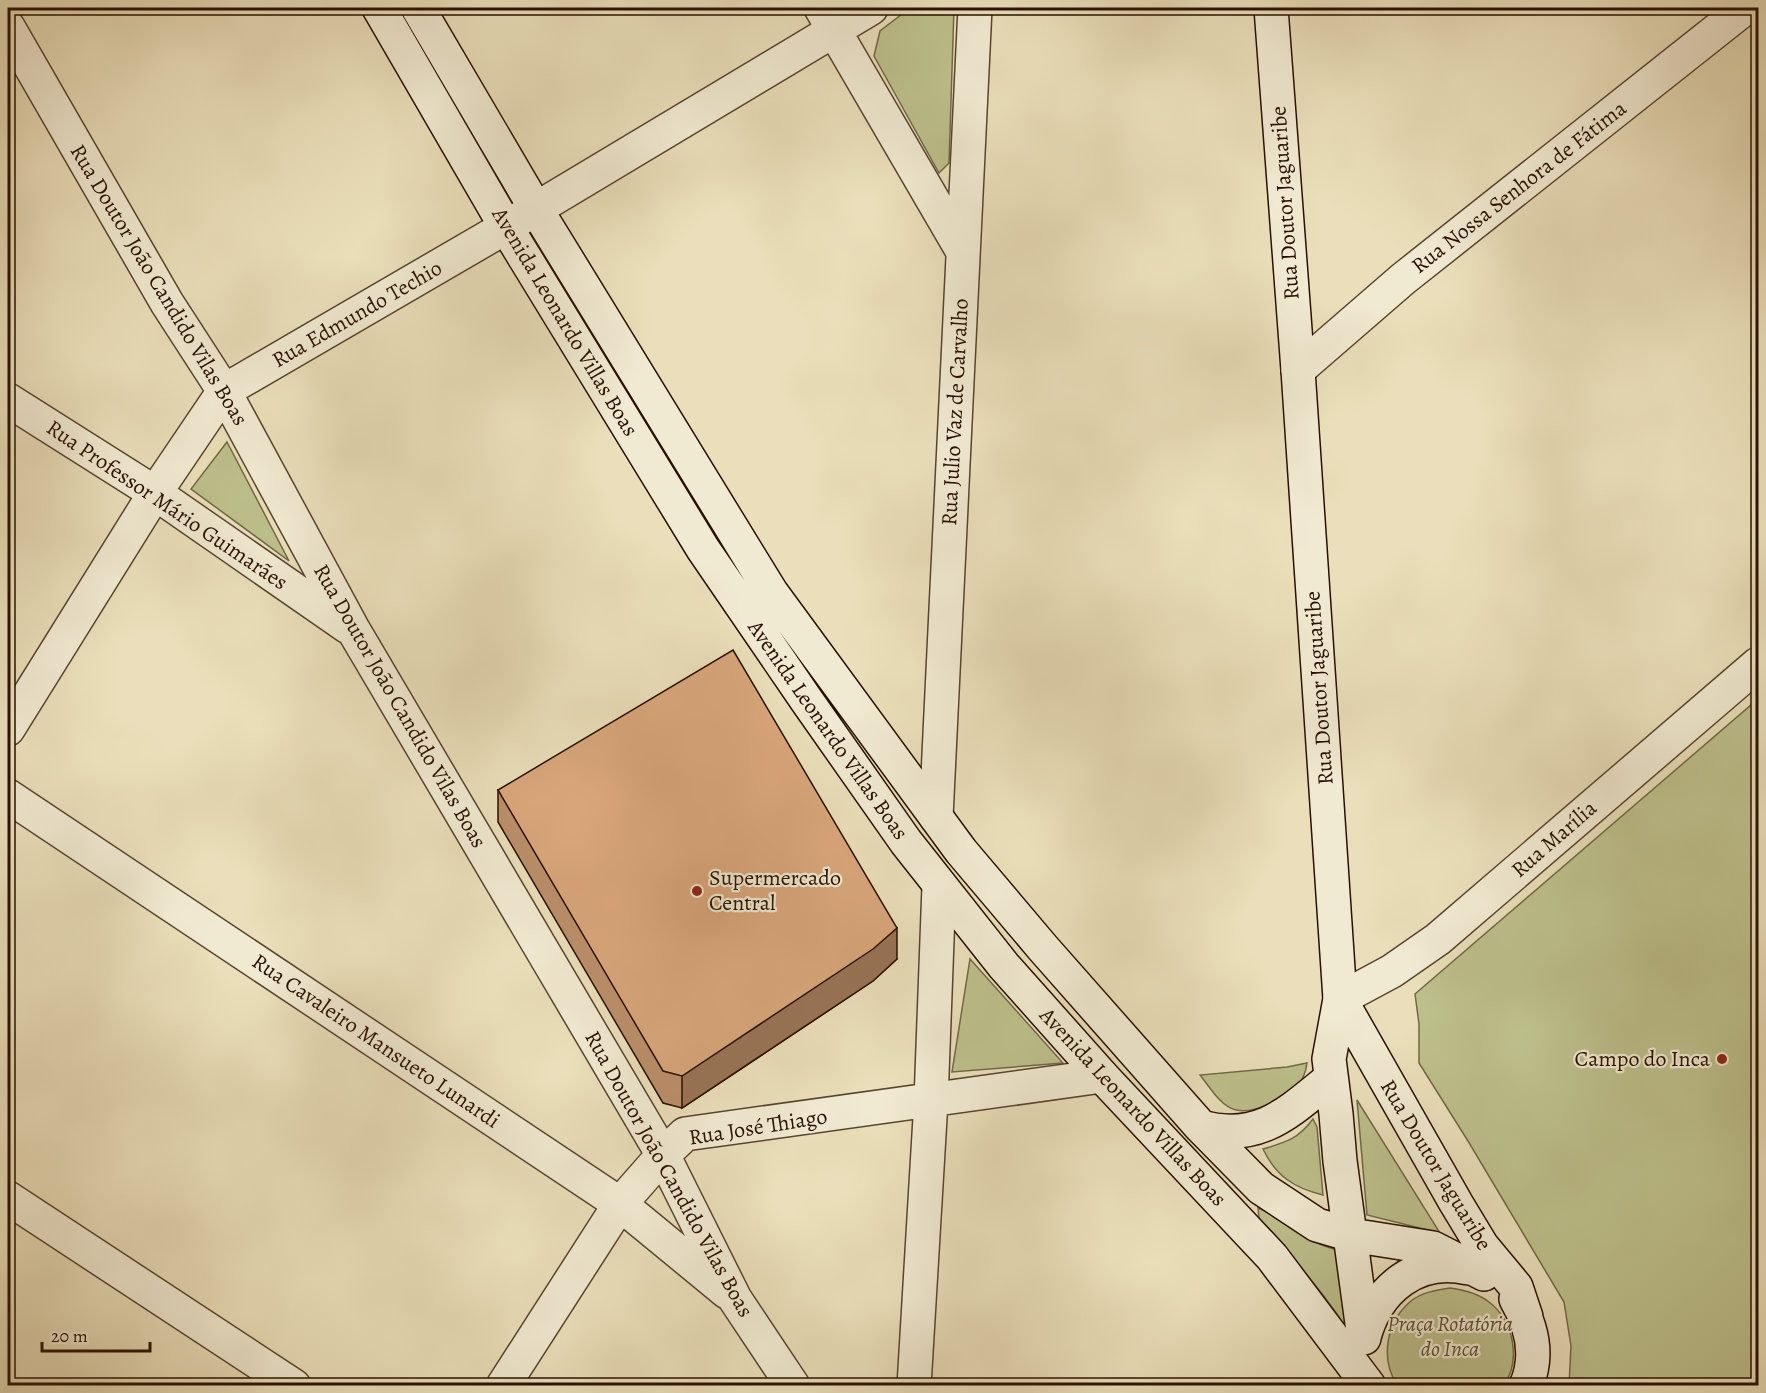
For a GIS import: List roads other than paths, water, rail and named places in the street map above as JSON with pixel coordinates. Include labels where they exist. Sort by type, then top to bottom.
[{"type":"street","name":"Avenida Leonardo Villas Boas","points":[[379,8],[506,227],[703,549],[807,701],[939,886],[1004,966],[1102,1076],[1272,1257],[1370,1386]]},
{"type":"street","name":"Avenida Leonardo Villas Boas","points":[[418,8],[536,209],[771,592],[961,851],[1201,1127],[1261,1188],[1317,1225],[1351,1234],[1432,1248],[1484,1274]]},
{"type":"street","name":"Rua Edmundo Techio","points":[[8,729],[155,493],[224,391],[536,209],[828,18],[871,8]]},
{"type":"street","name":"Rua Julio Vaz de Carvalho","points":[[936,816],[975,8]]},
{"type":"street","name":"Rua Doutor Jaguaribe","points":[[1271,8],[1298,369],[1340,999],[1482,1246],[1516,1287],[1526,1317]]},
{"type":"street","name":"Rua Nossa Senhora de Fátima","points":[[1298,369],[1403,279],[1744,8]]},
{"type":"street","points":[[828,18],[963,250]]},
{"type":"street","name":"Rua Doutor João Candido Vilas Boas","points":[[8,27],[167,303],[224,391],[354,631],[663,1155],[735,1299],[793,1386]]},
{"type":"street","points":[[410,61],[440,44]]},
{"type":"street","name":"Rua Professor Mário Guimarães","points":[[8,400],[155,493],[354,631]]},
{"type":"street","name":"Rua Marília","points":[[1340,999],[1392,971],[1438,939],[1758,664]]},
{"type":"street","name":"Rua Cavaleiro Mansueto Lunardi","points":[[8,796],[620,1204],[735,1299]]},
{"type":"street","points":[[914,1386],[931,1101],[939,886]]},
{"type":"street","points":[[1340,999],[1329,1059],[1364,1338],[1364,1365],[1370,1386]]},
{"type":"street","name":"Rua José Thiago","points":[[503,1386],[620,1204],[663,1155],[685,1134],[1102,1076]]},
{"type":"street","points":[[1201,1127],[1217,1131],[1240,1132],[1260,1128],[1281,1117],[1331,1078]]},
{"type":"street","points":[[8,1198],[294,1386]]},
{"type":"street","points":[[1364,1338],[1369,1319],[1378,1302],[1408,1275],[1427,1268],[1466,1267],[1502,1284],[1516,1299],[1526,1317],[1532,1336],[1533,1356],[1530,1377],[1526,1386]]},
{"type":"place","name":"Supermercado Central","points":[[697,891]]},
{"type":"place","name":"Campo do Inca","points":[[1722,1059]]},
{"type":"park label","name":"Praça Rotatória do Inca","points":[[1450,1336]]}]
